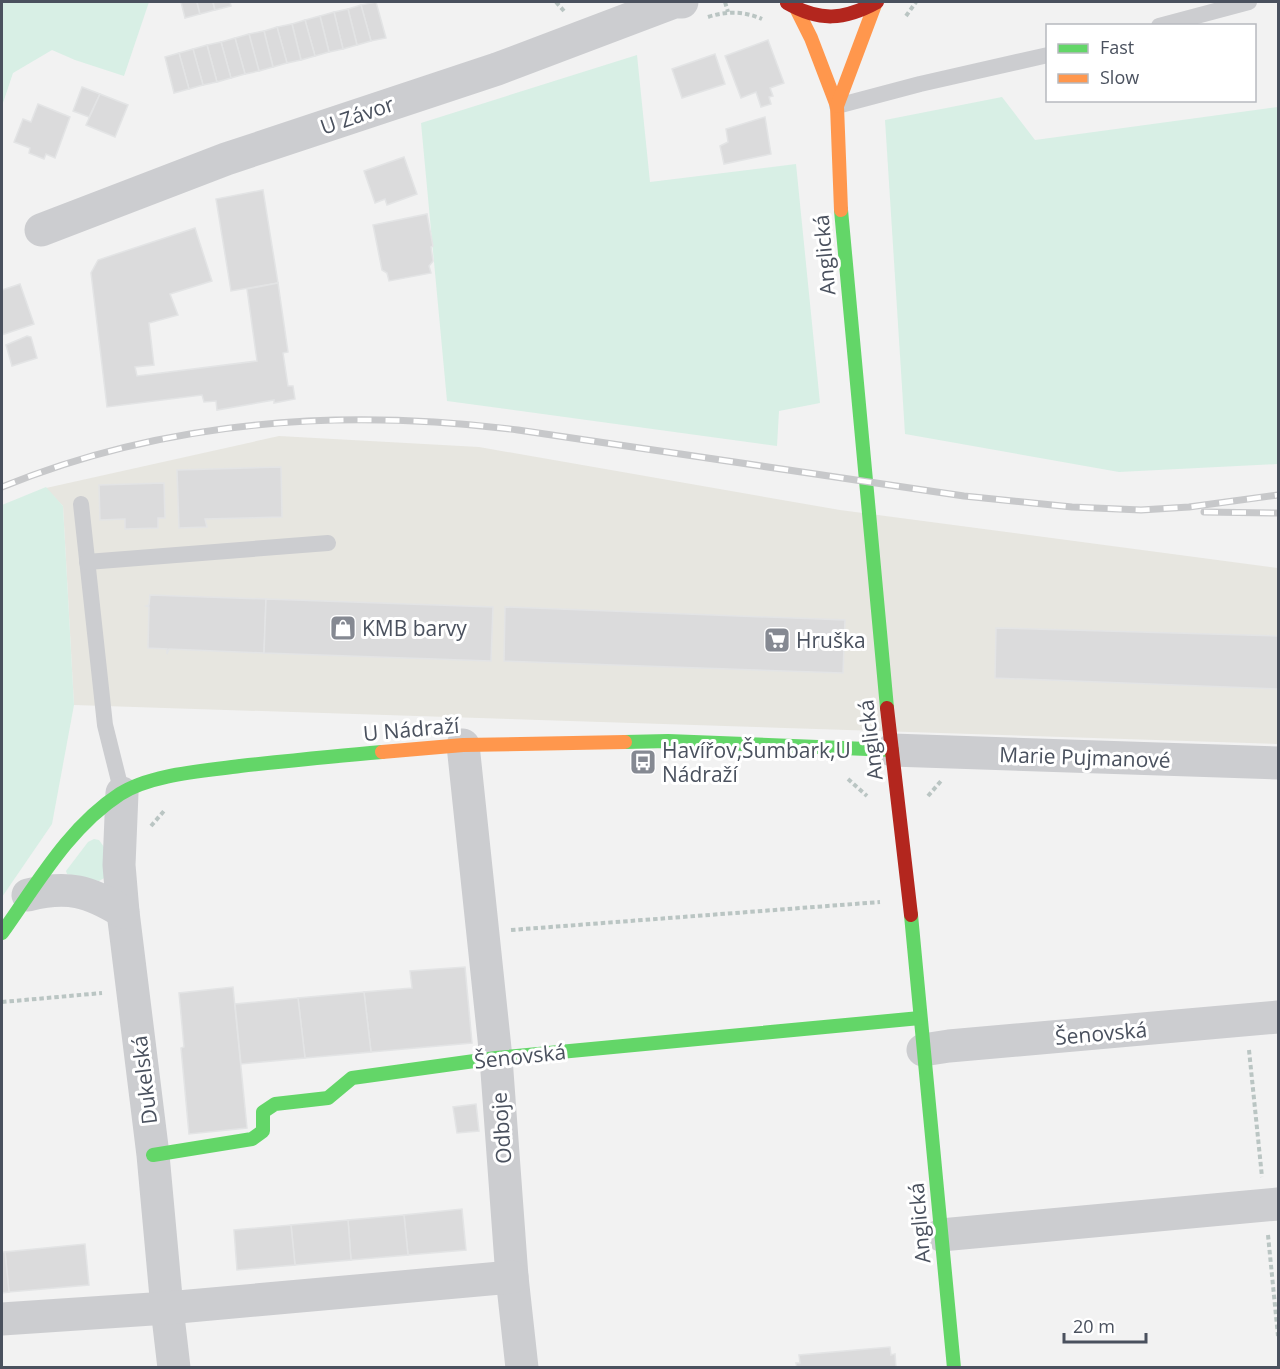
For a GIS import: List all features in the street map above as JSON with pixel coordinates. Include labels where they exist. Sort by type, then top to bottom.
[{"type":"street","name":"U Závor","points":[[41,230],[226,159],[497,69],[674,2],[694,9]]},
{"type":"street","points":[[784,2],[797,10],[819,17],[842,17],[861,12],[877,2]]},
{"type":"street","name":"Anglická","points":[[837,106],[877,2]]},
{"type":"street","name":"Anglická","points":[[797,10],[811,38],[837,106],[840,203],[954,1368]]},
{"type":"street","name":"U Nádraží","points":[[2,933],[74,835],[97,812],[122,793],[153,781],[185,773],[312,758],[463,745],[668,741],[892,750]]},
{"type":"street","name":"Odboje","points":[[463,745],[496,1058],[512,1277],[522,1368]]},
{"type":"street","name":"Marie Pujmanové","points":[[892,750],[1278,763]]},
{"type":"street","name":"Dukelská","points":[[122,793],[119,865],[123,912],[153,1155],[174,1368]]},
{"type":"street","points":[[28,895],[47,890],[76,891],[87,893],[123,912]]},
{"type":"street","name":"Šenovská","points":[[923,1050],[1278,1017]]},
{"type":"street","name":"Šenovská","points":[[153,1155],[252,1139],[263,1131],[263,1112],[275,1104],[328,1098],[352,1078],[496,1058],[920,1018]]},
{"type":"street","points":[[941,1235],[1278,1204]]},
{"type":"street","points":[[2,1319],[167,1308],[512,1277]]},
{"type":"lane","points":[[1166,24],[1249,2]]},
{"type":"lane","points":[[837,106],[920,84],[1046,56]]},
{"type":"lane","points":[[81,504],[105,725],[122,793]]},
{"type":"lane","points":[[87,562],[328,543]]},
{"type":"path","points":[[725,2],[728,12]]},
{"type":"path","points":[[694,9],[743,13],[766,21]]},
{"type":"path","points":[[840,774],[865,793],[869,801]]},
{"type":"path","points":[[925,800],[940,782],[948,777]]},
{"type":"path","points":[[148,832],[166,808]]},
{"type":"path","points":[[483,932],[888,901]]},
{"type":"path","points":[[2,1002],[133,990]]},
{"type":"shaded area","points":[[279,436],[479,447],[840,510],[1278,568],[1278,744],[74,705],[63,506],[46,488]]},
{"type":"green space","points":[[2,2],[149,2],[124,76],[52,50],[13,73],[2,106]]},
{"type":"green space","points":[[637,55],[650,182],[796,164],[820,403],[779,411],[777,446],[447,401],[421,123]]},
{"type":"green space","points":[[1002,97],[1035,140],[1278,107],[1278,464],[1119,472],[905,434],[885,120]]},
{"type":"green space","points":[[46,487],[63,506],[74,705],[52,824],[2,897],[2,505]]},
{"type":"green space","points":[[94,839],[99,840],[104,847],[106,877],[99,881],[67,874],[66,871],[88,842]]},
{"type":"building","points":[[181,2],[197,2],[200,14],[185,18]]},
{"type":"building","points":[[197,2],[213,2],[215,10],[200,14]]},
{"type":"building","points":[[213,2],[230,2],[231,6],[215,10]]},
{"type":"building","points":[[376,2],[386,38],[371,41],[361,5]]},
{"type":"building","points":[[361,5],[371,41],[357,45],[348,9]]},
{"type":"building","points":[[348,9],[357,45],[343,49],[334,12]]},
{"type":"building","points":[[334,12],[343,49],[329,52],[320,16]]},
{"type":"building","points":[[320,16],[329,52],[315,56],[305,20]]},
{"type":"building","points":[[305,20],[315,56],[301,60],[292,24]]},
{"type":"building","points":[[292,24],[301,60],[287,63],[277,27]]},
{"type":"building","points":[[277,27],[287,63],[273,67],[264,31]]},
{"type":"building","points":[[264,31],[273,67],[259,71],[249,34]]},
{"type":"building","points":[[249,34],[259,71],[245,74],[235,38]]},
{"type":"building","points":[[235,38],[245,74],[231,78],[221,42]]},
{"type":"building","points":[[768,40],[784,83],[770,88],[773,96],[769,97],[771,104],[761,107],[756,92],[741,98],[725,56]]},
{"type":"building","points":[[221,42],[231,78],[217,82],[207,45]]},
{"type":"building","points":[[207,45],[217,82],[203,85],[193,49]]},
{"type":"building","points":[[193,49],[203,85],[189,89],[179,53]]},
{"type":"building","points":[[179,53],[189,89],[174,93],[165,57]]},
{"type":"building","points":[[715,54],[725,84],[682,98],[672,69]]},
{"type":"building","points":[[82,87],[100,94],[89,117],[73,111]]},
{"type":"building","points":[[100,94],[128,105],[115,137],[86,125]]},
{"type":"building","points":[[38,104],[70,117],[55,158],[46,154],[44,159],[29,153],[30,148],[14,142],[23,119],[31,122]]},
{"type":"building","points":[[765,117],[771,154],[724,164],[720,146],[728,142],[726,129]]},
{"type":"building","points":[[404,157],[417,194],[387,205],[385,199],[375,203],[364,171]]},
{"type":"building","points":[[263,190],[278,283],[231,291],[216,199]]},
{"type":"building","points":[[427,214],[433,246],[431,247],[433,261],[429,266],[431,273],[389,281],[387,273],[382,270],[373,225]]},
{"type":"building","points":[[195,228],[212,281],[170,294],[178,315],[149,323],[154,365],[135,367],[137,376],[257,361],[247,289],[278,283],[288,352],[283,353],[288,386],[293,386],[295,399],[274,403],[274,400],[217,410],[216,401],[204,402],[202,395],[107,407],[91,273],[98,260]]},
{"type":"building","points":[[20,284],[34,324],[2,335],[2,290]]},
{"type":"building","points":[[27,336],[31,337],[37,358],[12,366],[6,345]]},
{"type":"building","points":[[281,467],[282,517],[205,519],[207,527],[179,528],[177,470]]},
{"type":"building","points":[[164,483],[165,518],[158,518],[158,528],[125,529],[125,519],[100,520],[99,485]]},
{"type":"building","points":[[150,595],[266,599],[264,653],[169,649],[167,654],[167,649],[148,648],[149,607],[146,606],[149,605]]},
{"type":"building","points":[[266,599],[493,607],[491,661],[264,653]]},
{"type":"building","points":[[505,607],[845,620],[843,673],[504,661]]},
{"type":"building","points":[[996,628],[1278,636],[1278,689],[995,678]]},
{"type":"building","points":[[465,967],[472,1043],[371,1052],[364,992],[412,988],[410,971]]},
{"type":"building","points":[[233,987],[247,1128],[189,1134],[181,1048],[184,1047],[179,993]]},
{"type":"building","points":[[364,992],[371,1052],[305,1058],[298,998]]},
{"type":"building","points":[[298,998],[305,1058],[241,1064],[235,1004]]},
{"type":"building","points":[[476,1104],[479,1131],[457,1133],[453,1107]]},
{"type":"building","points":[[462,1209],[466,1250],[408,1255],[404,1215]]},
{"type":"building","points":[[404,1215],[408,1255],[351,1260],[348,1220]]},
{"type":"building","points":[[348,1220],[351,1260],[295,1265],[291,1225]]},
{"type":"building","points":[[291,1225],[295,1265],[237,1270],[234,1230]]},
{"type":"building","points":[[85,1244],[89,1285],[9,1292],[5,1252]]},
{"type":"building","points":[[2,1252],[5,1252],[9,1292],[2,1293]]},
{"type":"building","points":[[890,1347],[891,1355],[895,1354],[896,1368],[797,1368],[796,1363],[800,1363],[799,1355]]},
{"type":"railway","points":[[2,487],[64,464],[127,447],[191,434],[256,425],[387,420],[453,423],[518,430],[964,496],[1072,507],[1141,510],[1189,507],[1278,495]]},
{"type":"railway","points":[[1204,512],[1278,513]]},
{"type":"traffic: fast","points":[[841,210],[887,708]]},
{"type":"traffic: fast","points":[[625,742],[668,741],[892,750]]},
{"type":"traffic: fast","points":[[2,933],[69,840],[102,807],[133,787],[162,778],[194,772],[382,752]]},
{"type":"traffic: fast","points":[[911,915],[954,1368]]},
{"type":"traffic: fast","points":[[153,1155],[252,1139],[263,1131],[263,1112],[275,1104],[328,1098],[352,1078],[496,1058],[920,1018]]},
{"type":"traffic: slow","points":[[837,106],[876,2]]},
{"type":"traffic: slow","points":[[797,10],[811,38],[837,106],[841,210]]},
{"type":"traffic: slow","points":[[382,752],[463,745],[625,742]]},
{"type":"traffic: jam","points":[[787,3],[810,13],[832,16],[854,12],[877,2]]},
{"type":"traffic: jam","points":[[887,708],[911,915]]},
{"type":"place","name":"KMB barvy","points":[[343,628]]},
{"type":"place","name":"Hruška","points":[[777,640]]},
{"type":"place","name":"Havířov,Šumbark,U Nádraží","points":[[643,762]]}]
